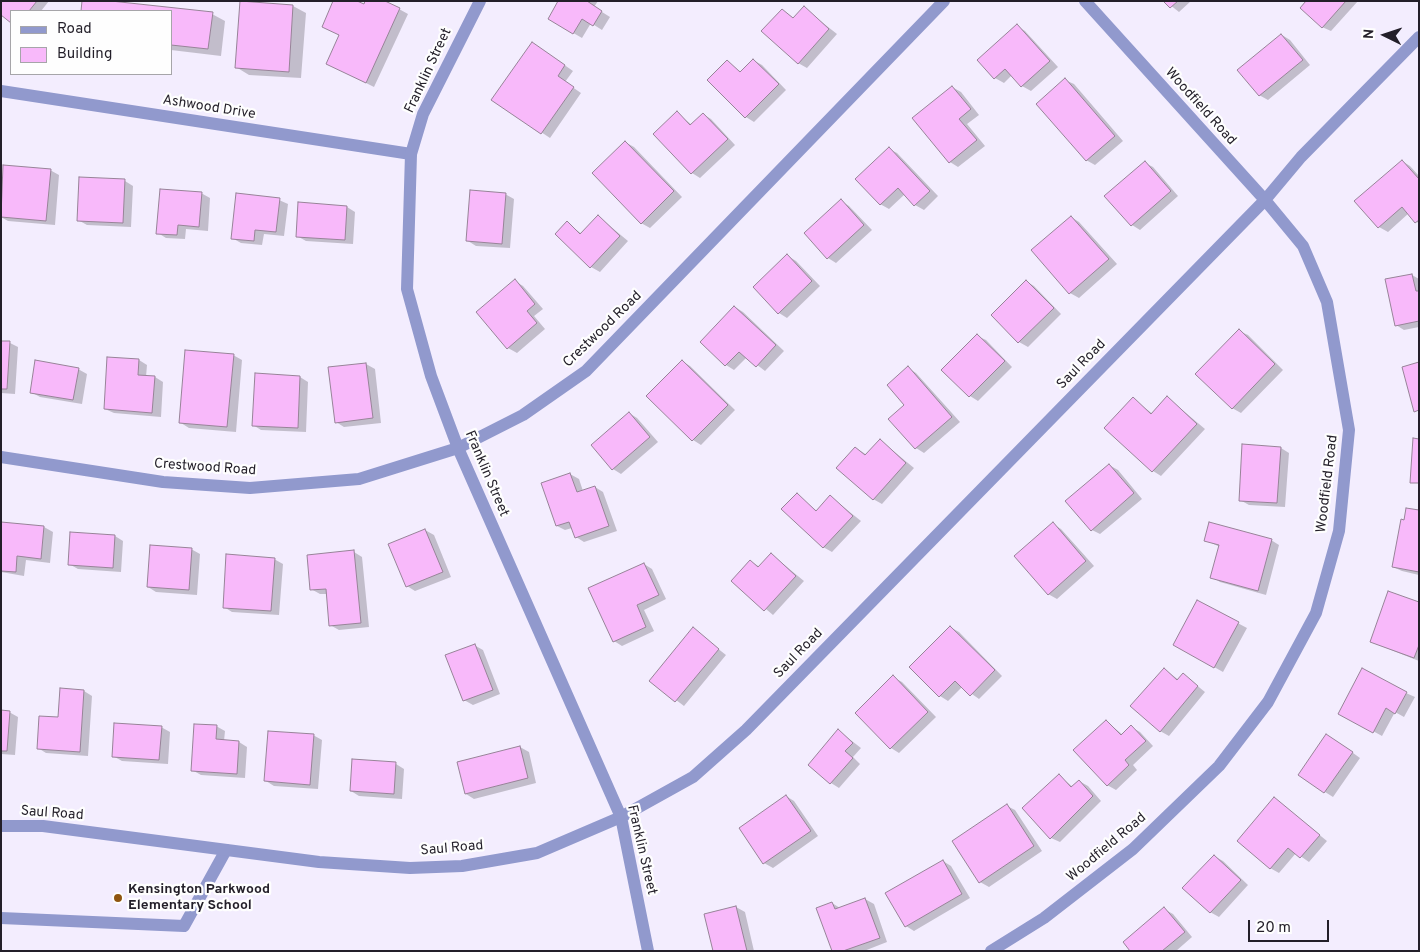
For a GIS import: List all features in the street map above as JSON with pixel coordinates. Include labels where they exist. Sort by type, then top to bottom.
[{"type":"street","name":"Franklin Street","points":[[480,1],[423,114],[411,154],[407,288],[431,376],[458,448],[621,817],[648,951]]},
{"type":"street","name":"Crestwood Road","points":[[1,457],[162,482],[250,488],[359,479],[458,448],[523,415],[586,371],[944,1]]},
{"type":"street","name":"Woodfield Road","points":[[991,951],[1044,918],[1134,849],[1218,766],[1268,702],[1316,613],[1339,531],[1349,430],[1327,302],[1303,246],[1265,200],[1084,1]]},
{"type":"street","name":"Saul Road","points":[[1,826],[43,826],[319,862],[410,868],[462,866],[537,852],[621,817],[693,777],[746,730],[1265,200],[1301,157],[1419,37]]},
{"type":"street","name":"Ashwood Drive","points":[[1,91],[411,154]]},
{"type":"street","points":[[1,918],[184,926],[226,850]]},
{"type":"building","points":[[1,1],[37,1],[30,10],[10,10],[10,22],[1,15]]},
{"type":"building","points":[[82,1],[111,1],[213,12],[208,49],[172,45],[172,10],[81,10]]},
{"type":"building","points":[[240,1],[293,5],[289,72],[235,68]]},
{"type":"building","points":[[333,1],[357,1],[364,4],[365,1],[385,1],[400,8],[366,83],[326,64],[339,35],[322,27]]},
{"type":"building","points":[[558,1],[587,1],[602,11],[593,26],[582,19],[573,34],[548,19]]},
{"type":"building","points":[[1163,1],[1178,1],[1170,8]]},
{"type":"building","points":[[1306,1],[1346,1],[1322,28],[1300,8]]},
{"type":"building","points":[[804,6],[829,29],[798,64],[761,31],[782,9],[793,18]]},
{"type":"building","points":[[1017,24],[1050,61],[1021,87],[1005,69],[994,79],[977,60]]},
{"type":"building","points":[[1281,34],[1303,60],[1259,96],[1237,70]]},
{"type":"building","points":[[532,42],[565,65],[558,76],[574,87],[541,134],[491,100]]},
{"type":"building","points":[[753,59],[779,84],[745,118],[707,80],[727,60],[740,72]]},
{"type":"building","points":[[1065,78],[1115,136],[1086,161],[1036,104]]},
{"type":"building","points":[[952,86],[971,109],[959,119],[977,140],[949,163],[912,118]]},
{"type":"building","points":[[677,111],[690,125],[703,113],[728,139],[691,174],[653,134]]},
{"type":"building","points":[[625,141],[674,191],[641,224],[592,173]]},
{"type":"building","points":[[889,147],[930,191],[914,206],[898,188],[880,205],[855,179]]},
{"type":"building","points":[[1402,160],[1419,179],[1419,220],[1415,223],[1402,207],[1378,228],[1354,201]]},
{"type":"building","points":[[1145,161],[1171,191],[1131,226],[1104,196]]},
{"type":"building","points":[[3,165],[51,169],[46,221],[1,217]]},
{"type":"building","points":[[79,177],[125,179],[123,223],[77,221]]},
{"type":"building","points":[[160,189],[202,192],[199,227],[178,225],[177,235],[156,234]]},
{"type":"building","points":[[470,190],[506,193],[502,244],[466,241]]},
{"type":"building","points":[[236,193],[280,198],[276,232],[255,230],[254,241],[231,239]]},
{"type":"building","points":[[841,199],[864,225],[827,259],[804,233]]},
{"type":"building","points":[[298,202],[347,206],[345,240],[296,237]]},
{"type":"building","points":[[598,215],[620,236],[590,268],[555,234],[567,221],[580,234]]},
{"type":"building","points":[[1071,216],[1109,259],[1069,294],[1031,250]]},
{"type":"building","points":[[787,254],[812,281],[778,314],[753,287]]},
{"type":"building","points":[[1412,274],[1416,291],[1419,291],[1419,321],[1395,326],[1385,279]]},
{"type":"building","points":[[515,279],[535,304],[527,311],[537,323],[507,349],[476,312]]},
{"type":"building","points":[[1026,280],[1054,308],[1018,343],[991,315]]},
{"type":"building","points":[[734,306],[776,345],[756,367],[739,352],[725,366],[700,342]]},
{"type":"building","points":[[1239,329],[1275,364],[1232,409],[1195,374]]},
{"type":"building","points":[[977,334],[1005,361],[969,397],[941,370]]},
{"type":"building","points":[[1,341],[10,341],[7,389],[1,389]]},
{"type":"building","points":[[185,350],[234,354],[227,427],[179,423]]},
{"type":"building","points":[[107,357],[139,359],[138,375],[155,376],[152,413],[104,409]]},
{"type":"building","points":[[35,360],[79,368],[73,400],[30,393]]},
{"type":"building","points":[[682,360],[728,405],[692,441],[646,396]]},
{"type":"building","points":[[1419,362],[1419,410],[1414,412],[1402,367]]},
{"type":"building","points":[[366,363],[373,418],[335,423],[328,367]]},
{"type":"building","points":[[908,366],[952,417],[915,449],[888,419],[904,405],[887,385]]},
{"type":"building","points":[[255,373],[300,376],[298,428],[252,426]]},
{"type":"building","points":[[1167,396],[1197,424],[1152,472],[1104,428],[1133,397],[1151,414]]},
{"type":"building","points":[[629,412],[650,437],[612,470],[591,445]]},
{"type":"building","points":[[1413,438],[1419,439],[1419,483],[1410,483]]},
{"type":"building","points":[[880,439],[906,463],[873,500],[836,468],[855,447],[865,455]]},
{"type":"building","points":[[1242,444],[1281,447],[1277,503],[1239,501]]},
{"type":"building","points":[[1109,464],[1134,493],[1091,531],[1065,501]]},
{"type":"building","points":[[570,473],[577,492],[595,486],[609,526],[575,538],[569,522],[556,526],[541,483]]},
{"type":"building","points":[[797,493],[816,511],[830,495],[853,516],[823,548],[781,509]]},
{"type":"building","points":[[1406,508],[1419,510],[1419,572],[1392,567],[1401,519],[1404,520]]},
{"type":"building","points":[[1,522],[44,526],[41,559],[17,556],[16,572],[1,571]]},
{"type":"building","points":[[1053,522],[1086,561],[1048,595],[1014,556]]},
{"type":"building","points":[[1209,522],[1272,539],[1258,591],[1210,578],[1219,545],[1204,541]]},
{"type":"building","points":[[425,529],[443,572],[406,587],[388,544]]},
{"type":"building","points":[[70,532],[115,535],[113,568],[68,565]]},
{"type":"building","points":[[150,545],[192,548],[189,590],[147,587]]},
{"type":"building","points":[[354,550],[361,623],[329,626],[326,589],[310,590],[307,555]]},
{"type":"building","points":[[771,553],[796,576],[764,611],[731,581],[750,560],[758,567]]},
{"type":"building","points":[[226,554],[275,558],[271,611],[223,608]]},
{"type":"building","points":[[644,563],[659,595],[637,605],[646,627],[613,642],[588,588]]},
{"type":"building","points":[[1388,591],[1419,602],[1419,645],[1414,658],[1370,642]]},
{"type":"building","points":[[1197,600],[1239,622],[1214,668],[1173,645]]},
{"type":"building","points":[[950,626],[995,670],[970,696],[955,681],[939,697],[909,667]]},
{"type":"building","points":[[693,627],[719,649],[675,702],[649,681]]},
{"type":"building","points":[[475,644],[493,690],[463,701],[445,655]]},
{"type":"building","points":[[1164,668],[1177,680],[1183,673],[1198,686],[1160,732],[1130,706]]},
{"type":"building","points":[[1362,668],[1407,692],[1395,714],[1386,708],[1373,733],[1338,714]]},
{"type":"building","points":[[893,675],[928,712],[890,749],[855,713]]},
{"type":"building","points":[[60,688],[84,690],[80,752],[37,749],[39,716],[58,717]]},
{"type":"building","points":[[1,710],[10,711],[7,751],[1,751]]},
{"type":"building","points":[[1106,720],[1121,735],[1131,725],[1146,741],[1125,760],[1129,765],[1107,786],[1073,750]]},
{"type":"building","points":[[114,723],[162,726],[159,760],[112,757]]},
{"type":"building","points":[[194,724],[217,725],[216,739],[239,741],[237,774],[191,771]]},
{"type":"building","points":[[838,729],[853,743],[845,751],[853,758],[830,784],[808,765]]},
{"type":"building","points":[[268,731],[314,734],[310,785],[264,781]]},
{"type":"building","points":[[1326,734],[1353,752],[1324,793],[1298,775]]},
{"type":"building","points":[[520,746],[528,778],[465,794],[457,762]]},
{"type":"building","points":[[352,759],[396,762],[394,794],[350,791]]},
{"type":"building","points":[[1059,774],[1071,787],[1079,780],[1093,796],[1050,839],[1022,808]]},
{"type":"building","points":[[786,795],[811,831],[763,864],[739,828]]},
{"type":"building","points":[[1274,797],[1320,835],[1300,858],[1288,848],[1270,869],[1237,841]]},
{"type":"building","points":[[1007,804],[1034,846],[979,883],[952,841]]},
{"type":"building","points":[[1214,855],[1241,880],[1210,913],[1182,888]]},
{"type":"building","points":[[943,860],[962,894],[905,927],[885,893]]},
{"type":"building","points":[[865,898],[880,938],[843,951],[832,951],[816,908],[832,902],[835,909]]},
{"type":"building","points":[[736,906],[747,951],[713,951],[704,914]]},
{"type":"building","points":[[1164,907],[1185,932],[1162,951],[1130,951],[1123,942]]},
{"type":"place","name":"Kensington Parkwood Elementary School","points":[[118,898]]}]
